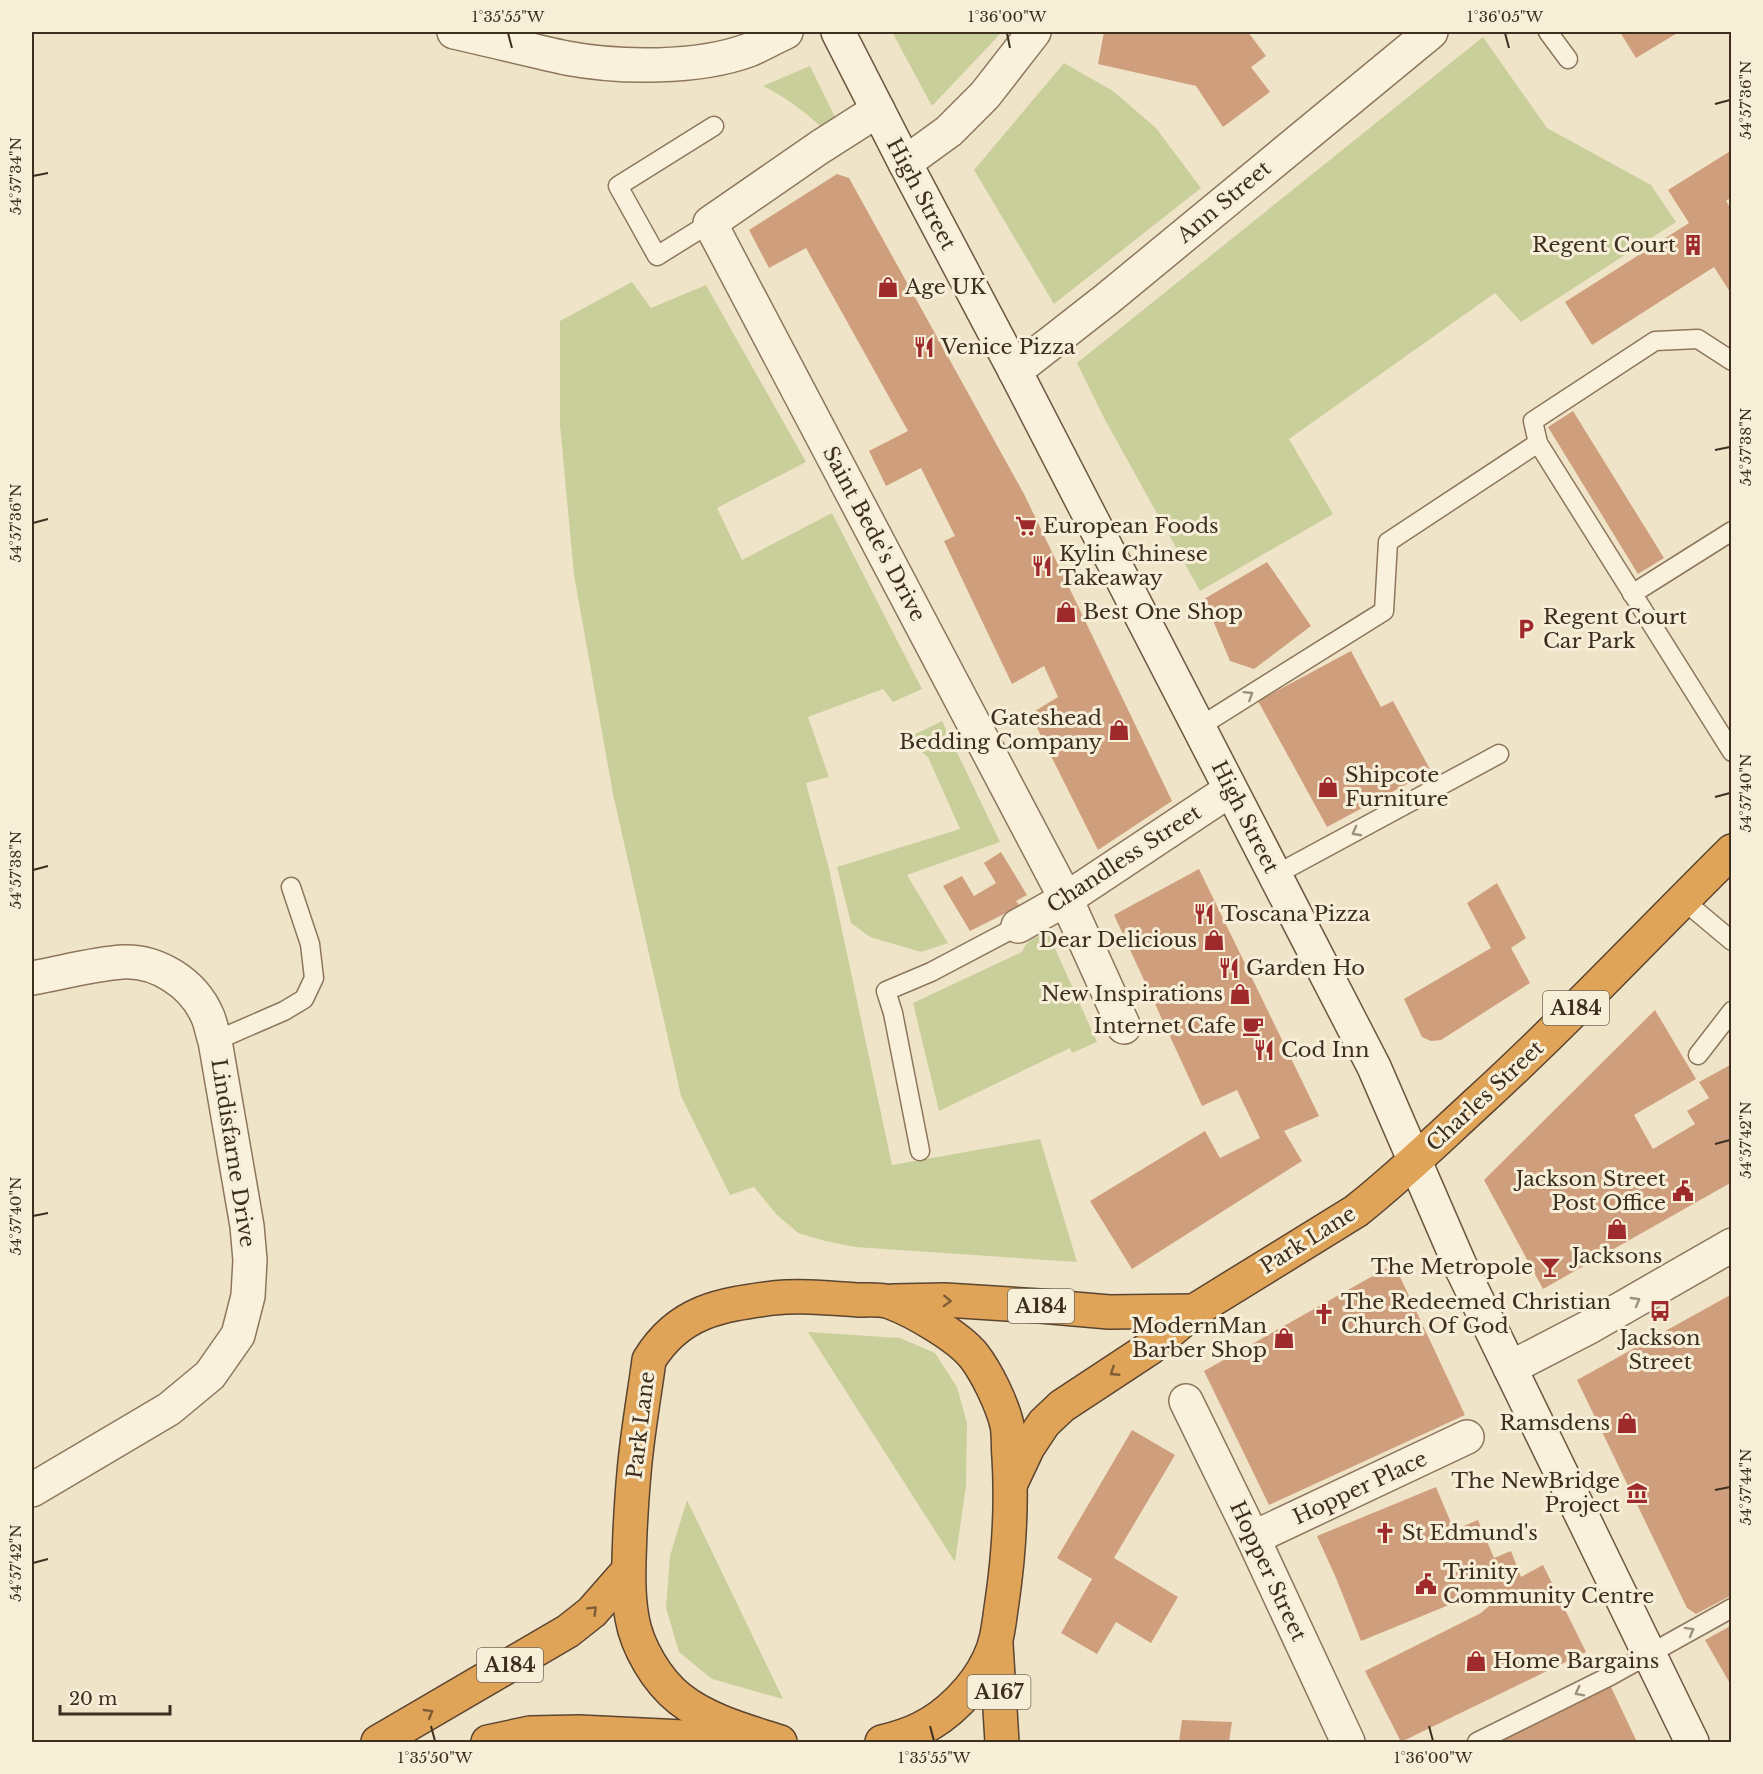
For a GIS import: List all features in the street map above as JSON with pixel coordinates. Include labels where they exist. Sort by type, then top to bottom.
[{"type":"highway","name":"Charles Street","points":[[1416,1161],[1552,1032],[1731,851]]},
{"type":"highway","name":"Park Lane","points":[[1011,1484],[1028,1447],[1044,1423],[1062,1406],[1150,1348],[1194,1311],[1356,1211],[1416,1161]]},
{"type":"highway","name":"Park Lane","points":[[784,1743],[737,1728],[705,1714],[680,1699],[663,1682],[637,1638],[632,1618],[628,1571],[633,1473],[649,1360],[657,1346],[670,1332],[688,1320],[712,1309],[792,1296],[888,1301],[945,1300],[1109,1312],[1194,1311]]},
{"type":"highway","name":"Park Lane","points":[[882,1743],[920,1730],[941,1717],[962,1697],[989,1660],[996,1642],[1008,1557],[1011,1484],[1007,1425],[987,1377],[973,1356],[953,1336],[888,1301]]},
{"type":"highway","name":"A184","points":[[378,1743],[568,1631],[592,1612],[628,1571]]},
{"type":"highway","name":"A167","points":[[996,1642],[1002,1743]]},
{"type":"highway","name":"Park Lane","points":[[488,1743],[530,1733],[579,1732],[780,1742]]},
{"type":"street","points":[[454,32],[568,58],[619,64],[665,65],[705,62],[749,50],[786,32]]},
{"type":"street","name":"High Street","points":[[838,32],[1374,1067],[1451,1246],[1692,1743]]},
{"type":"street","points":[[905,163],[949,131],[984,95],[1034,32]]},
{"type":"street","name":"Ann Street","points":[[1015,371],[1107,299],[1431,32]]},
{"type":"street","points":[[710,222],[878,110]]},
{"type":"street","name":"Saint Bede's Drive","points":[[710,222],[1066,899],[1124,1027]]},
{"type":"street","name":"Chandless Street","points":[[1018,926],[1066,899],[1230,790]]},
{"type":"street","name":"Lindisfarne Drive","points":[[32,978],[124,962],[152,966],[178,979],[195,994],[207,1015],[215,1041],[249,1248],[248,1296],[238,1335],[210,1375],[170,1409],[32,1490]]},
{"type":"street","points":[[1510,1368],[1592,1326],[1731,1245]]},
{"type":"street","name":"Hopper Street","points":[[1186,1401],[1253,1538],[1348,1743]]},
{"type":"street","name":"Hopper Place","points":[[1253,1538],[1467,1437]]},
{"type":"lane","points":[[1548,32],[1568,59]]},
{"type":"lane","points":[[710,222],[657,256],[618,186],[714,126]]},
{"type":"lane","points":[[1731,361],[1698,339],[1655,341],[1533,421],[1538,443],[1731,752]]},
{"type":"lane","points":[[1199,727],[1384,610],[1388,542],[1538,443]]},
{"type":"lane","points":[[1632,594],[1731,531]]},
{"type":"lane","points":[[1275,875],[1500,754]]},
{"type":"lane","points":[[215,1041],[284,1011],[304,999],[314,978],[310,944],[291,887]]},
{"type":"lane","points":[[1683,900],[1731,941]]},
{"type":"lane","points":[[920,1151],[886,991],[931,972],[1018,926]]},
{"type":"lane","points":[[1698,1054],[1731,1011]]},
{"type":"lane","points":[[1477,1743],[1610,1676],[1731,1608]]},
{"type":"green space","points":[[892,32],[1002,32],[932,106]]},
{"type":"green space","points":[[1483,37],[1547,128],[1651,185],[1676,222],[1521,322],[1495,293],[1289,439],[1333,514],[1200,591],[1104,418],[1077,363]]},
{"type":"green space","points":[[1064,63],[1113,91],[1156,128],[1201,188],[1054,304],[974,170]]},
{"type":"green space","points":[[810,66],[835,117],[820,126],[793,104],[763,86]]},
{"type":"green space","points":[[632,282],[651,308],[706,285],[806,462],[717,508],[742,560],[832,513],[922,689],[893,702],[883,689],[808,717],[829,777],[806,783],[829,869],[892,1165],[1040,1139],[1077,1262],[855,1247],[798,1233],[776,1214],[754,1187],[730,1195],[681,1096],[613,794],[574,575],[560,425],[560,321]]},
{"type":"green space","points":[[942,721],[1000,842],[907,875],[948,943],[921,952],[870,937],[851,923],[837,867],[960,829],[928,757],[905,739]]},
{"type":"green space","points":[[1049,935],[1097,1042],[1072,1053],[1070,1048],[939,1111],[913,1003],[1022,952],[1032,939]]},
{"type":"green space","points":[[808,1332],[900,1338],[935,1353],[957,1387],[967,1423],[966,1486],[955,1562]]},
{"type":"green space","points":[[687,1500],[783,1699],[712,1679],[679,1652],[666,1608],[670,1556]]},
{"type":"building","points":[[1104,32],[1248,32],[1266,56],[1251,67],[1270,92],[1223,127],[1196,86],[1098,64]]},
{"type":"building","points":[[1620,32],[1679,32],[1636,58]]},
{"type":"building","name":"Regent Court","points":[[1732,150],[1732,197],[1726,201],[1732,210],[1732,295],[1714,267],[1592,345],[1565,302],[1689,223],[1668,190]]},
{"type":"building","points":[[837,174],[849,178],[1024,494],[1172,801],[1098,850],[1030,714],[1058,697],[1044,666],[1012,684],[944,541],[955,536],[921,468],[886,486],[869,451],[908,431],[806,248],[769,268],[749,230]]},
{"type":"building","points":[[1573,411],[1664,558],[1638,574],[1548,427]]},
{"type":"building","points":[[1267,562],[1311,626],[1254,669],[1230,661],[1204,599]]},
{"type":"building","points":[[1351,651],[1381,707],[1393,701],[1431,771],[1327,827],[1258,701]]},
{"type":"building","points":[[1001,852],[1027,895],[1016,901],[1020,906],[970,931],[943,886],[962,876],[974,896],[996,883],[984,863]]},
{"type":"building","points":[[1199,869],[1319,1116],[1284,1131],[1302,1161],[1132,1269],[1090,1201],[1205,1131],[1220,1158],[1260,1138],[1237,1090],[1202,1106],[1114,915]]},
{"type":"building","points":[[1497,883],[1526,938],[1511,948],[1530,983],[1441,1040],[1431,1041],[1422,1037],[1404,999],[1491,948],[1467,903]]},
{"type":"building","points":[[1655,1010],[1696,1079],[1634,1115],[1653,1149],[1695,1124],[1687,1111],[1709,1098],[1699,1082],[1732,1064],[1732,1182],[1543,1289],[1484,1180]]},
{"type":"building","points":[[1394,1264],[1465,1415],[1269,1505],[1204,1371]]},
{"type":"building","points":[[1732,1294],[1732,1595],[1696,1614],[1687,1608],[1577,1380]]},
{"type":"building","points":[[1132,1430],[1175,1455],[1114,1558],[1178,1597],[1151,1643],[1116,1622],[1097,1654],[1061,1633],[1092,1579],[1057,1558]]},
{"type":"building","points":[[1436,1487],[1454,1530],[1478,1520],[1494,1558],[1511,1551],[1521,1577],[1543,1565],[1586,1652],[1401,1742],[1365,1671],[1481,1613],[1498,1598],[1488,1589],[1361,1641],[1317,1536]]},
{"type":"building","points":[[1732,1625],[1732,1687],[1705,1640]]},
{"type":"building","points":[[1611,1687],[1637,1742],[1490,1742]]},
{"type":"building","points":[[1182,1720],[1232,1722],[1229,1742],[1179,1742]]},
{"type":"place","name":"Regent Court","points":[[1693,245]]},
{"type":"place","name":"Age UK","points":[[888,287]]},
{"type":"place","name":"Venice Pizza","points":[[924,347]]},
{"type":"place","name":"European Foods","points":[[1026,526]]},
{"type":"place","name":"Kylin Chinese Takeaway","points":[[1042,566]]},
{"type":"place","name":"Best One Shop","points":[[1066,612]]},
{"type":"place","name":"Regent Court Car Park","points":[[1526,629]]},
{"type":"place","name":"Gateshead Bedding Company","points":[[1119,730]]},
{"type":"place","name":"Shipcote Furniture","points":[[1328,787]]},
{"type":"place","name":"Toscana Pizza","points":[[1204,914]]},
{"type":"place","name":"Dear Delicious","points":[[1214,940]]},
{"type":"place","name":"Garden Ho","points":[[1229,968]]},
{"type":"place","name":"New Inspirations","points":[[1240,994]]},
{"type":"place","name":"Internet Cafe","points":[[1253,1026]]},
{"type":"place","name":"Cod Inn","points":[[1264,1050]]},
{"type":"place","name":"Jackson Street Post Office","points":[[1683,1191]]},
{"type":"place","name":"Jacksons","points":[[1617,1229]]},
{"type":"place","name":"The Metropole","points":[[1550,1267]]},
{"type":"place","name":"Jackson Street","points":[[1660,1311]]},
{"type":"place","name":"The Redeemed Christian Church Of God","points":[[1324,1314]]},
{"type":"place","name":"ModernMan Barber Shop","points":[[1284,1338]]},
{"type":"place","name":"Ramsdens","points":[[1627,1423]]},
{"type":"place","name":"The NewBridge Project","points":[[1637,1493]]},
{"type":"place","name":"St Edmund's","points":[[1385,1533]]},
{"type":"place","name":"Trinity Community Centre","points":[[1426,1584]]},
{"type":"place","name":"Home Bargains","points":[[1476,1661]]}]
